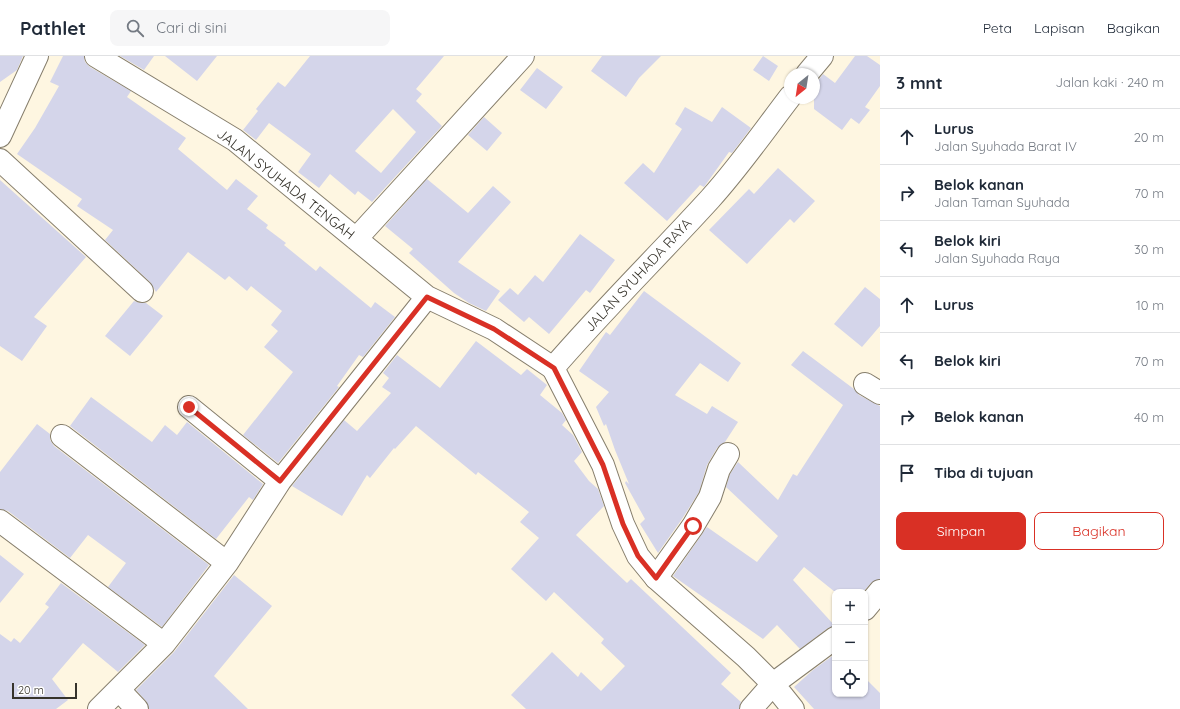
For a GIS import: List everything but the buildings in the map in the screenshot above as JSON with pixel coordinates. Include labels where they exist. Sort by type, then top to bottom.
[{"type":"street","points":[[0,136],[37,56]]},
{"type":"street","name":"JALAN SYUHADA TENGAH","points":[[96,56],[235,140],[427,297],[494,329],[554,368]]},
{"type":"street","points":[[356,239],[523,56]]},
{"type":"street","points":[[812,68],[822,56]]},
{"type":"street","name":"JALAN SYUHADA RAYA","points":[[554,368],[588,327],[711,198],[749,152],[785,104]]},
{"type":"street","points":[[0,160],[142,292]]},
{"type":"street","points":[[100,709],[164,644],[227,563],[280,481],[427,297]]},
{"type":"street","points":[[554,368],[603,465],[623,524],[638,556],[656,578],[751,662],[773,684],[793,709]]},
{"type":"street","points":[[189,407],[280,481]]},
{"type":"street","points":[[62,436],[227,563]]},
{"type":"street","points":[[656,578],[693,526],[710,497],[719,470],[728,454]]},
{"type":"street","points":[[0,521],[164,644]]},
{"type":"street","points":[[868,606],[880,591]]},
{"type":"street","points":[[751,709],[773,684],[832,640]]},
{"type":"street","points":[[119,690],[138,709]]},
{"type":"route","points":[[189,407],[280,481],[427,297],[494,329],[554,368],[603,465],[623,524],[638,556],[656,578],[693,526]]}]
